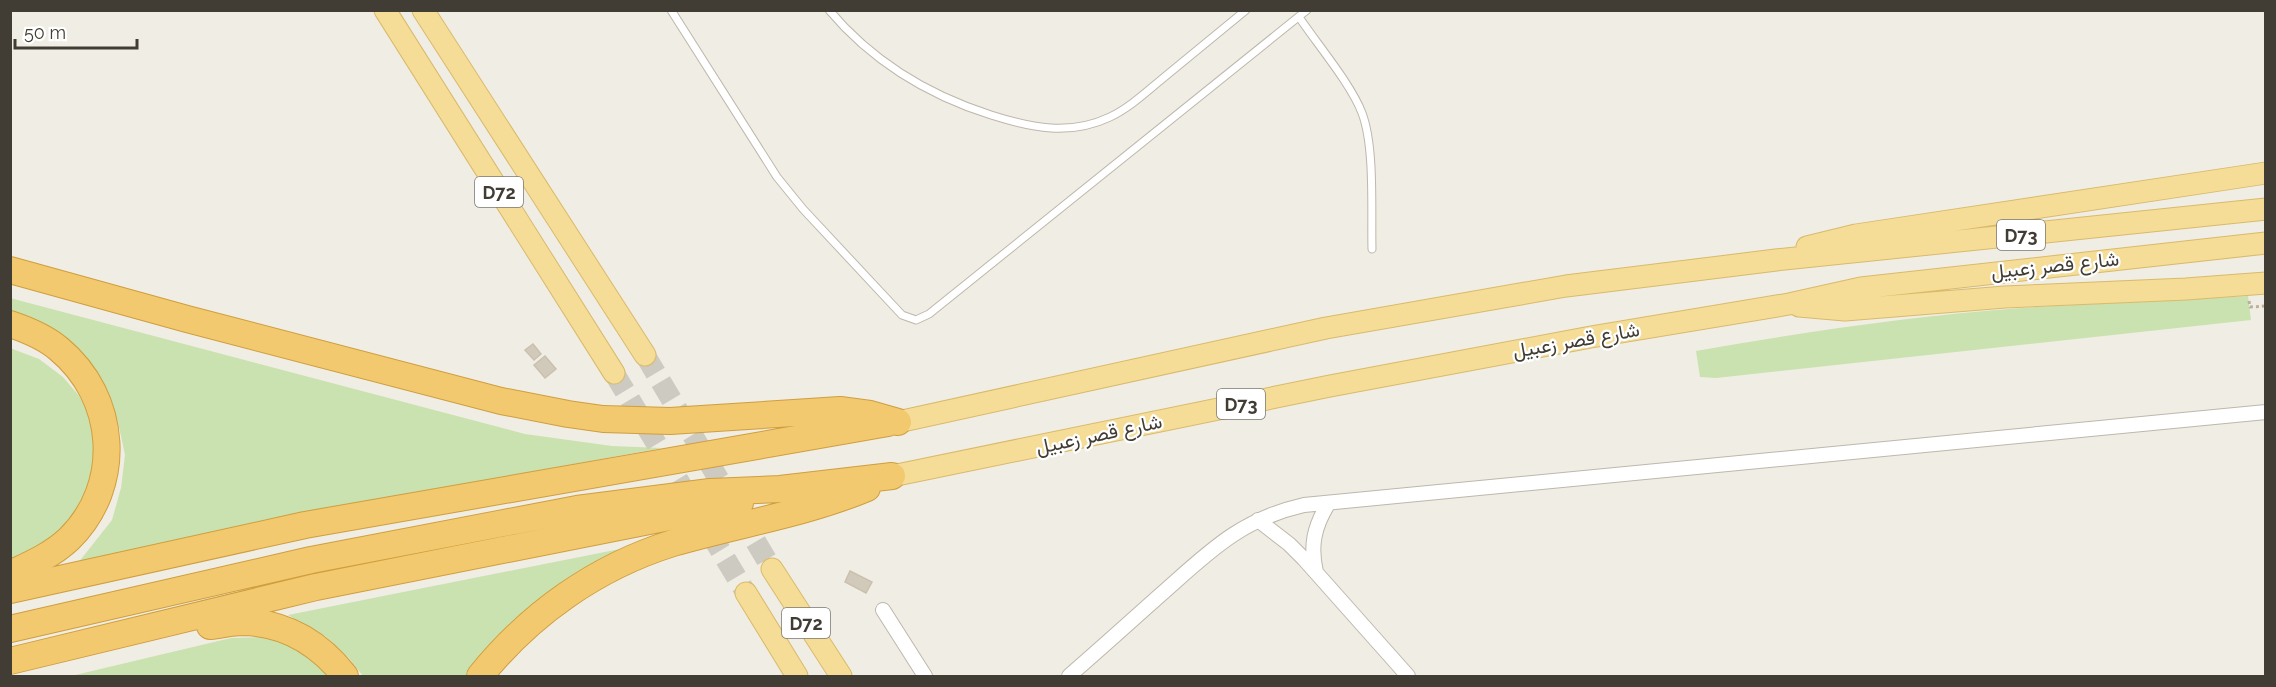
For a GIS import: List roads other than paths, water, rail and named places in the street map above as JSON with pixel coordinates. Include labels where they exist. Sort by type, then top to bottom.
[{"type":"highway","points":[[10,270],[501,401],[568,414],[603,419],[669,421],[840,410],[870,414],[898,422]]},
{"type":"highway","points":[[10,324],[60,349],[83,376],[99,405],[108,436],[106,469],[97,499],[79,527],[55,550],[10,574]]},
{"type":"highway","points":[[10,590],[304,525],[898,422]]},
{"type":"highway","points":[[10,629],[311,560],[577,509],[710,492],[780,489],[892,476]]},
{"type":"highway","points":[[484,672],[520,631],[554,603],[591,579],[630,560],[672,544],[821,506],[892,476]]},
{"type":"highway","points":[[10,661],[316,587],[720,508],[780,489]]},
{"type":"highway","points":[[117,635],[240,622],[266,624],[290,631],[312,643],[332,659],[345,676]]},
{"type":"main road","name":"D72","points":[[385,10],[614,373]]},
{"type":"main road","name":"D72","points":[[423,10],[645,355]]},
{"type":"main road","points":[[1776,260],[1795,251],[1835,239],[2265,173]]},
{"type":"main road","name":"شارع قصر زعبيل","points":[[898,422],[1326,328],[1566,286],[1776,260],[2265,209]]},
{"type":"main road","name":"شارع قصر زعبيل","points":[[892,476],[1342,384],[1591,337],[1790,304],[1861,288],[2265,243]]},
{"type":"main road","points":[[1790,304],[1817,309],[1845,310],[2004,297],[2265,283]]},
{"type":"main road","name":"D72","points":[[772,569],[841,676]]},
{"type":"main road","name":"D72","points":[[746,593],[797,676]]},
{"type":"street","points":[[1069,676],[1219,543],[1258,520],[1288,509],[2265,412]]},
{"type":"street","points":[[1317,574],[1313,556],[1313,538],[1318,520],[1328,504]]},
{"type":"street","points":[[1258,520],[1289,544],[1408,676]]},
{"type":"street","points":[[883,610],[925,676]]},
{"type":"lane","points":[[671,10],[788,191],[902,315],[916,320],[929,314],[1307,10]]},
{"type":"lane","points":[[829,10],[878,58],[929,90],[965,107],[1028,127],[1062,129],[1096,123],[1127,108],[1246,10]]},
{"type":"lane","points":[[1299,17],[1355,99],[1366,124],[1372,249]]},
{"type":"tunnel","points":[[645,355],[772,569]]},
{"type":"tunnel","points":[[614,373],[746,593]]}]
